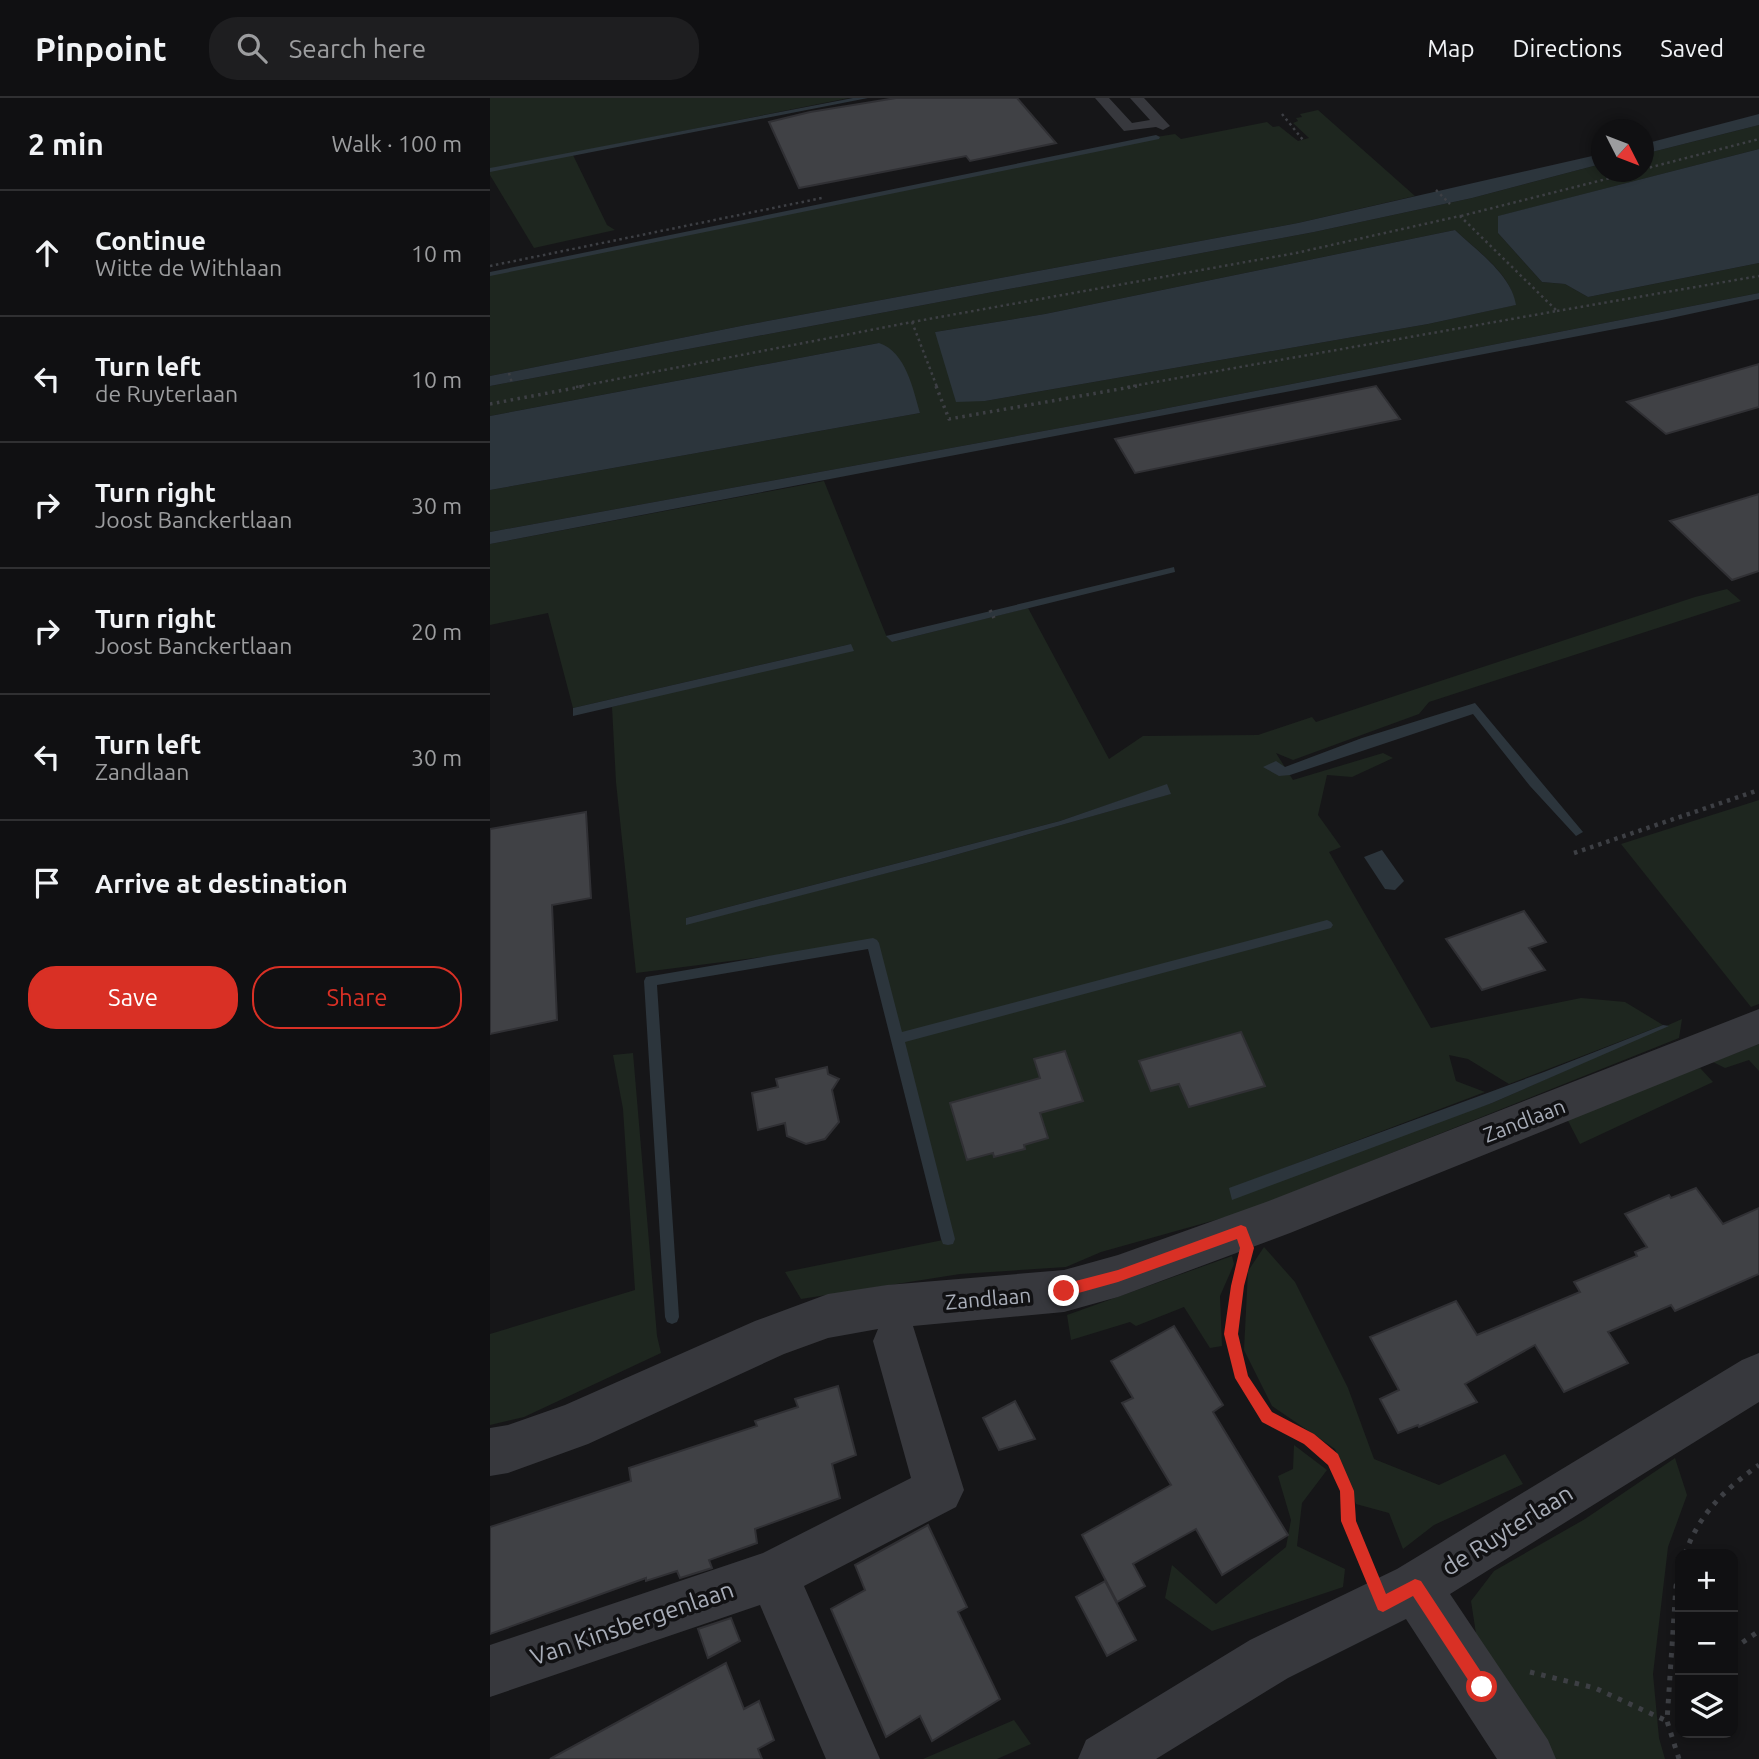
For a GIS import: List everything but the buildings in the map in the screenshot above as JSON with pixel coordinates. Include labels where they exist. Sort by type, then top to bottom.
[{"type":"street","name":"Zandlaan","points":[[490,1452],[508,1449],[571,1427],[771,1337],[828,1316],[887,1306],[1064,1291],[1118,1276],[1241,1231],[1759,1026]]},
{"type":"street","name":"Van Kinsbergenlaan","points":[[490,1671],[773,1575],[939,1490],[896,1341]]},
{"type":"street","name":"de Ruyterlaan","points":[[1105,1759],[1269,1659],[1399,1596],[1759,1376]]},
{"type":"street","points":[[773,1575],[853,1759]]},
{"type":"street","points":[[1399,1596],[1482,1687],[1529,1759]]},
{"type":"lane","points":[[1102,98],[1129,128],[1161,124],[1138,98]]},
{"type":"path","points":[[1282,114],[1303,140]]},
{"type":"path","points":[[1654,166],[1759,139]]},
{"type":"path","points":[[490,404],[912,322],[1296,253],[1594,182]]},
{"type":"path","points":[[1436,190],[1450,204]]},
{"type":"path","points":[[490,266],[822,198]]},
{"type":"path","points":[[1460,216],[1557,311]]},
{"type":"path","points":[[912,322],[949,419],[1759,276]]},
{"type":"path","points":[[509,373],[512,383]]},
{"type":"path","points":[[990,610],[994,618]]},
{"type":"path","points":[[1574,853],[1759,790]]},
{"type":"path","points":[[1241,1231],[1247,1248],[1231,1334],[1242,1378],[1267,1417],[1309,1439],[1333,1460],[1347,1491],[1348,1521],[1399,1596]]},
{"type":"path","points":[[1687,1549],[1700,1519],[1724,1489],[1759,1465]]},
{"type":"path","points":[[1675,1596],[1667,1721],[1679,1759]]},
{"type":"path","points":[[1738,1646],[1759,1631]]},
{"type":"path","points":[[1671,1636],[1675,1637]]},
{"type":"path","points":[[1482,1687],[1520,1670],[1595,1688],[1667,1721]]},
{"type":"shaded area","points":[[490,98],[849,98],[572,153],[607,225],[615,230],[534,248],[490,175]]},
{"type":"shaded area","points":[[1318,110],[1415,196],[1298,223],[746,325],[490,376],[490,273],[1156,137],[1175,134],[1181,139],[1267,122],[1273,127],[1279,126],[1298,141],[1309,138],[1293,123],[1298,121],[1296,118],[1302,117],[1300,114]]},
{"type":"shaded area","points":[[1759,114],[1759,125],[1654,151],[1654,141]]},
{"type":"shaded area","points":[[1759,125],[1759,149],[1654,176],[1654,151]]},
{"type":"shaded area","points":[[1759,149],[1759,263],[1588,297],[1565,284],[1542,282],[1498,233],[1498,216],[1630,182],[1654,182],[1654,176]]},
{"type":"shaded area","points":[[1591,156],[1591,167],[1472,198],[1314,232],[490,386],[490,376],[746,325],[1298,223]]},
{"type":"shaded area","points":[[1591,167],[1591,182],[1631,182],[1499,216],[1498,233],[1542,282],[1565,284],[1588,297],[1759,263],[1759,293],[1137,414],[490,532],[490,490],[920,413],[879,343],[490,416],[490,386],[1314,232],[1472,198]],"holes":[[[1455,230],[1483,255],[1508,283],[1515,305],[1428,324],[985,401],[935,332],[1045,314]]]},
{"type":"shaded area","points":[[1455,230],[1500,273],[1508,283],[1516,305],[1428,324],[985,401],[956,402],[935,332],[1045,314]]},
{"type":"shaded area","points":[[1759,293],[1759,299],[1662,320],[490,544],[490,532],[1137,414]]},
{"type":"shaded area","points":[[879,343],[896,354],[902,363],[920,413],[490,490],[490,416]]},
{"type":"shaded area","points":[[824,481],[886,635],[892,642],[1028,608],[1109,759],[1143,736],[1258,735],[1312,717],[1316,722],[1695,597],[1727,589],[1741,601],[1429,702],[1419,714],[1293,760],[1276,753],[1293,780],[1383,753],[1393,758],[1352,777],[1327,775],[1318,815],[1341,847],[1329,852],[1431,1028],[1581,998],[1625,1002],[1663,1025],[1509,1084],[1468,1059],[1449,1055],[1456,1081],[1485,1092],[1229,1189],[1492,1103],[1682,1019],[1679,1038],[1244,1212],[1101,1252],[1066,1267],[960,1274],[801,1299],[785,1272],[948,1239],[873,943],[636,973],[616,782],[612,707],[851,644],[573,708],[548,613],[490,625],[490,544]],"holes":[[[1166,785],[1170,794],[930,862],[686,924],[686,918],[1060,821]]]},
{"type":"shaded area","points":[[1174,567],[1175,572],[892,642],[886,636]]},
{"type":"shaded area","points":[[851,644],[854,651],[573,716],[573,708]]},
{"type":"shaded area","points":[[1475,703],[1583,832],[1576,836],[1530,786],[1473,714],[1290,775],[1279,776],[1263,767],[1276,761],[1285,767],[1362,738]]},
{"type":"shaded area","points":[[1167,784],[1171,794],[930,862],[686,925],[686,918],[1060,821]]},
{"type":"shaded area","points":[[1759,800],[1759,1004],[1751,1007],[1621,844]]},
{"type":"shaded area","points":[[1382,850],[1404,881],[1395,890],[1385,889],[1364,857]]},
{"type":"shaded area","points":[[1663,1025],[1669,1026],[1492,1103],[1232,1200],[1229,1188],[1544,1072]]},
{"type":"shaded area","points":[[1759,1044],[1759,1071],[1749,1060],[1725,1068],[1713,1062]]},
{"type":"shaded area","points":[[633,1053],[657,1336],[661,1353],[524,1417],[490,1425],[490,1334],[635,1290],[623,1109],[613,1055]]},
{"type":"shaded area","points":[[1700,1068],[1713,1082],[1580,1144],[1564,1113]]},
{"type":"shaded area","points":[[1264,1247],[1295,1282],[1348,1388],[1374,1459],[1439,1485],[1505,1454],[1523,1484],[1434,1525],[1403,1549],[1389,1513],[1356,1504],[1335,1449],[1272,1406],[1244,1350],[1248,1271]]},
{"type":"shaded area","points":[[1232,1256],[1234,1264],[1220,1296],[1222,1346],[1210,1348],[1184,1307],[1136,1326],[1130,1322],[1071,1340],[1067,1315]]},
{"type":"shaded area","points":[[1294,1445],[1327,1470],[1302,1503],[1297,1546],[1345,1569],[1343,1587],[1212,1631],[1165,1598],[1172,1565],[1216,1604],[1286,1547],[1291,1520],[1278,1476],[1293,1469]]},
{"type":"shaded area","points":[[1675,1458],[1687,1495],[1668,1547],[1653,1674],[1659,1738],[1665,1759],[1555,1759],[1477,1640],[1471,1601],[1494,1571],[1585,1519]]},
{"type":"shaded area","points":[[1014,1720],[1031,1744],[997,1759],[923,1759]]},
{"type":"waterway","points":[[490,170],[864,98]]},
{"type":"waterway","points":[[490,274],[1156,137]]},
{"type":"waterway","points":[[897,1039],[1327,925]]},
{"type":"waterway","points":[[672,1317],[650,981],[873,943],[897,1039]]},
{"type":"waterway","points":[[897,1039],[948,1239]]},
{"type":"route","points":[[1064,1291],[1118,1276],[1241,1231],[1247,1248],[1231,1334],[1242,1378],[1267,1417],[1309,1439],[1333,1460],[1347,1491],[1348,1521],[1383,1605],[1415,1587],[1482,1687]]}]
